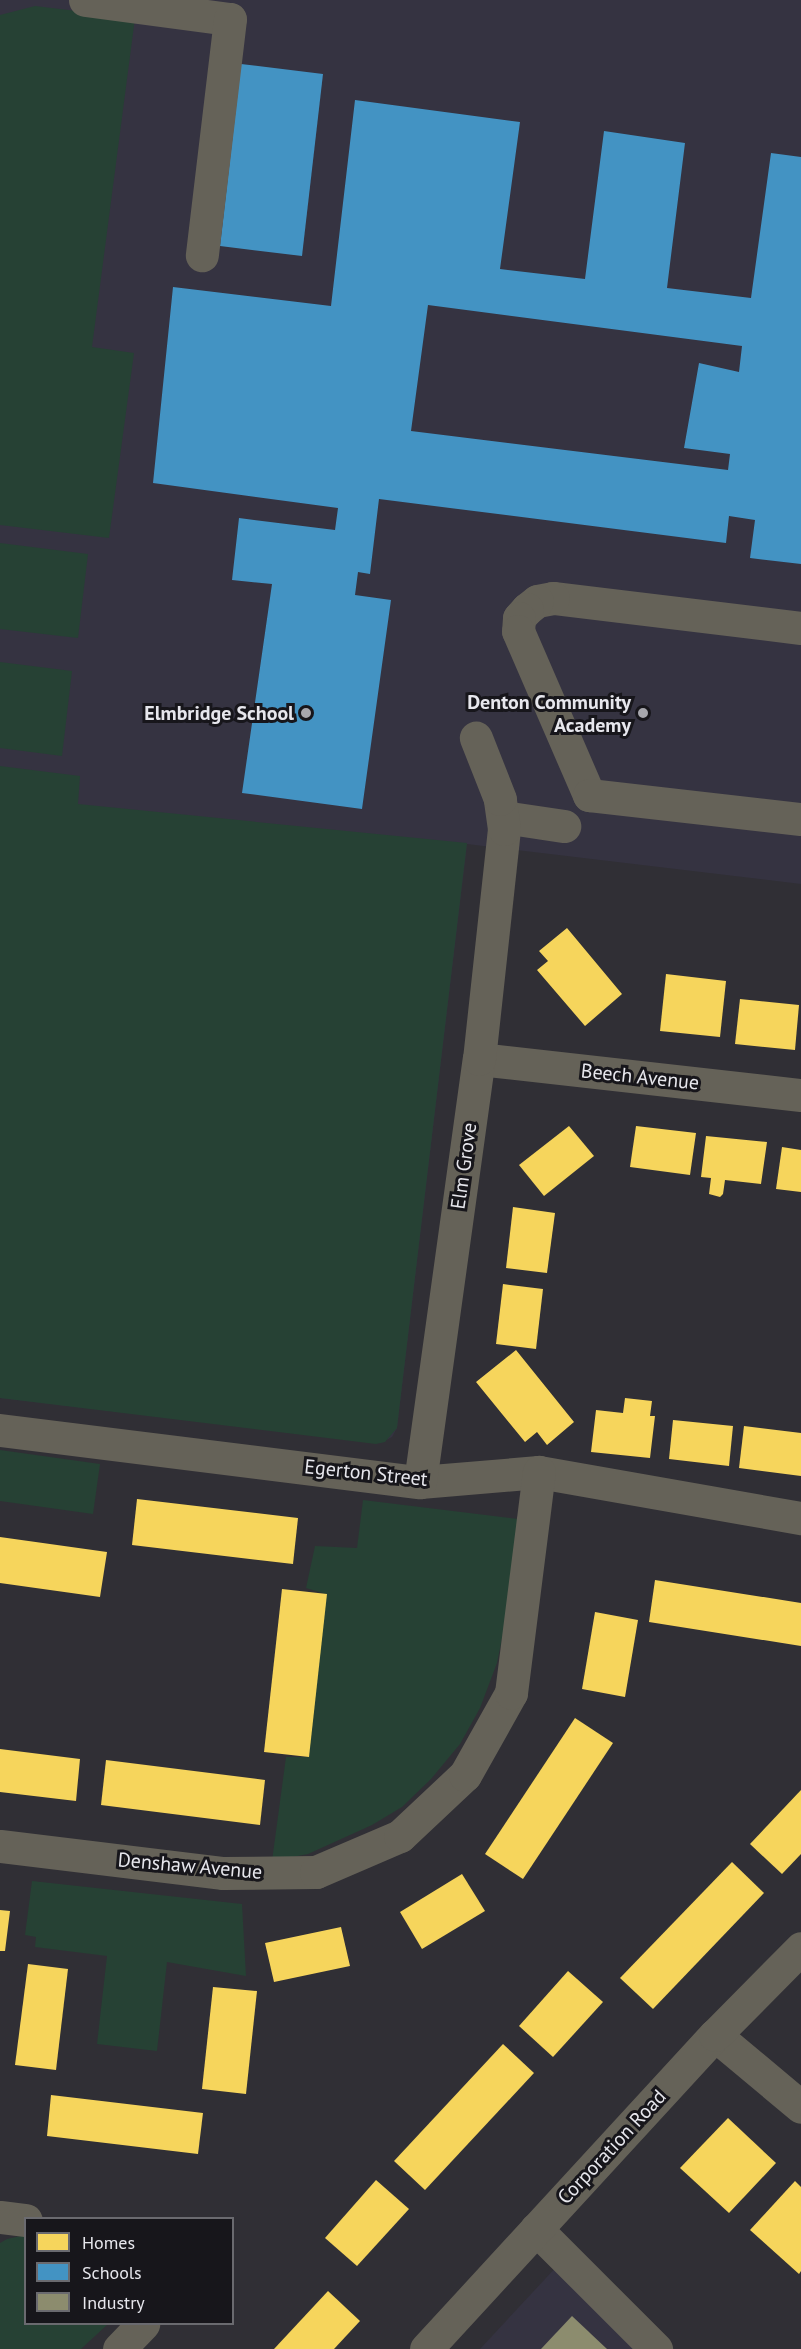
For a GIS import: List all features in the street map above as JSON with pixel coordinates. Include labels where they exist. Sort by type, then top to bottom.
[{"type":"street","points":[[85,0],[230,19],[202,255]]},
{"type":"street","points":[[801,628],[553,598],[537,601],[527,609],[519,618],[518,631],[589,795],[801,819]]},
{"type":"street","points":[[476,738],[489,767],[503,833],[564,826]]},
{"type":"street","name":"Elm Grove","points":[[420,1482],[479,1059],[503,833]]},
{"type":"street","name":"Beech Avenue","points":[[479,1059],[801,1095]]},
{"type":"street","name":"Egerton Street","points":[[0,1430],[420,1482],[539,1472],[801,1518]]},
{"type":"street","name":"Denshaw Avenue","points":[[0,1846],[223,1873],[316,1872],[400,1836],[465,1775],[511,1693],[539,1472]]},
{"type":"street","name":"Corporation Road","points":[[426,2349],[715,2035],[801,1948]]},
{"type":"street","points":[[715,2035],[801,2107]]},
{"type":"street","points":[[0,2217],[24,2220]]},
{"type":"street","points":[[536,2229],[656,2349]]},
{"type":"street","points":[[119,2349],[142,2325]]},
{"type":"shaded area","name":"Denton Community Academy","points":[[0,0],[801,0],[801,884],[467,844],[397,1428],[392,1437],[381,1443],[0,1398]]},
{"type":"shaded area","points":[[572,2250],[667,2349],[480,2349]]},
{"type":"green space","points":[[35,6],[135,18],[92,347],[134,353],[109,538],[0,525],[0,15]]},
{"type":"green space","points":[[0,543],[88,554],[78,638],[0,629]]},
{"type":"green space","points":[[0,662],[72,671],[62,756],[0,748]]},
{"type":"green space","points":[[0,766],[80,776],[78,804],[467,843],[397,1428],[385,1442],[376,1444],[0,1398]]},
{"type":"green space","points":[[0,1450],[100,1464],[93,1514],[0,1501]]},
{"type":"green space","points":[[363,1500],[526,1520],[497,1663],[480,1708],[460,1744],[431,1779],[402,1807],[372,1825],[308,1854],[272,1861],[286,1757],[308,1757],[326,1594],[306,1588],[315,1546],[357,1548]]},
{"type":"green space","points":[[32,1881],[242,1904],[246,1976],[167,1962],[157,2051],[97,2044],[107,1956],[35,1947],[36,1937],[25,1935]]},
{"type":"green space","points":[[24,2235],[24,2325],[107,2325],[81,2349],[0,2349],[0,2243]]},
{"type":"building: Homes","points":[[567,928],[622,994],[585,1026],[537,970],[548,961],[539,951]]},
{"type":"building: Homes","points":[[666,974],[726,981],[720,1037],[660,1031]]},
{"type":"building: Homes","points":[[740,999],[799,1005],[795,1050],[735,1044]]},
{"type":"building: Homes","points":[[569,1126],[594,1156],[544,1196],[519,1165]]},
{"type":"building: Homes","points":[[636,1126],[696,1133],[690,1175],[630,1167]]},
{"type":"building: Homes","points":[[706,1136],[767,1142],[761,1184],[725,1180],[723,1194],[720,1197],[709,1194],[711,1178],[701,1177]]},
{"type":"building: Homes","points":[[782,1147],[801,1150],[801,1192],[776,1189]]},
{"type":"building: Homes","points":[[513,1207],[555,1213],[547,1273],[506,1268]]},
{"type":"building: Homes","points":[[503,1284],[543,1289],[536,1349],[496,1344]]},
{"type":"building: Homes","points":[[516,1350],[574,1422],[547,1445],[537,1432],[525,1442],[476,1382]]},
{"type":"building: Homes","points":[[625,1398],[652,1401],[650,1416],[655,1416],[650,1458],[591,1452],[596,1410],[623,1413]]},
{"type":"building: Homes","points":[[673,1420],[733,1426],[729,1466],[669,1459]]},
{"type":"building: Homes","points":[[744,1426],[801,1433],[801,1476],[739,1468]]},
{"type":"building: Homes","points":[[137,1499],[298,1518],[293,1564],[132,1545]]},
{"type":"building: Homes","points":[[0,1537],[107,1552],[100,1597],[0,1583]]},
{"type":"building: Homes","points":[[655,1580],[801,1603],[801,1646],[649,1622]]},
{"type":"building: Homes","points":[[282,1589],[327,1594],[309,1757],[264,1752]]},
{"type":"building: Homes","points":[[595,1612],[638,1620],[625,1697],[582,1689]]},
{"type":"building: Homes","points":[[575,1718],[613,1743],[523,1879],[485,1854]]},
{"type":"building: Homes","points":[[0,1749],[80,1759],[76,1801],[0,1792]]},
{"type":"building: Homes","points":[[106,1760],[265,1780],[260,1825],[101,1805]]},
{"type":"building: Homes","points":[[801,1790],[801,1854],[782,1874],[750,1844]]},
{"type":"building: Homes","points":[[732,1862],[764,1893],[653,2009],[620,1978]]},
{"type":"building: Homes","points":[[462,1874],[485,1911],[422,1949],[400,1912]]},
{"type":"building: Homes","points":[[0,1910],[10,1911],[5,1951],[0,1951]]},
{"type":"building: Homes","points":[[341,1927],[350,1966],[274,1982],[265,1943]]},
{"type":"building: Homes","points":[[28,1964],[68,1969],[56,2070],[15,2065]]},
{"type":"building: Homes","points":[[568,1971],[603,2002],[553,2057],[519,2026]]},
{"type":"building: Homes","points":[[213,1987],[257,1991],[246,2094],[202,2089]]},
{"type":"building: Homes","points":[[503,2044],[534,2073],[425,2190],[394,2161]]},
{"type":"building: Homes","points":[[51,2095],[203,2113],[198,2154],[47,2136]]},
{"type":"building: Homes","points":[[728,2118],[776,2163],[729,2213],[680,2168]]},
{"type":"building: Homes","points":[[376,2180],[409,2209],[357,2266],[325,2238]]},
{"type":"building: Homes","points":[[795,2181],[801,2187],[801,2271],[799,2274],[750,2230]]},
{"type":"building: Homes","points":[[328,2291],[360,2321],[334,2349],[274,2349]]},
{"type":"building: Schools","points":[[241,64],[323,74],[302,256],[220,246]]},
{"type":"building: Schools","points":[[355,100],[520,122],[500,269],[585,279],[604,131],[685,143],[667,288],[751,298],[771,153],[801,157],[801,564],[750,558],[755,520],[729,516],[726,543],[379,499],[370,574],[358,572],[355,595],[391,600],[362,809],[242,793],[272,584],[232,580],[239,518],[335,530],[338,508],[153,483],[173,287],[331,306]],"holes":[[[428,305],[742,346],[739,372],[699,363],[684,448],[730,454],[728,470],[411,431]]]},
{"type":"building: Industry","points":[[572,2316],[607,2349],[541,2349]]},
{"type":"place","name":"Elmbridge School","points":[[306,713]]},
{"type":"place","name":"Denton Community Academy","points":[[643,713]]}]
